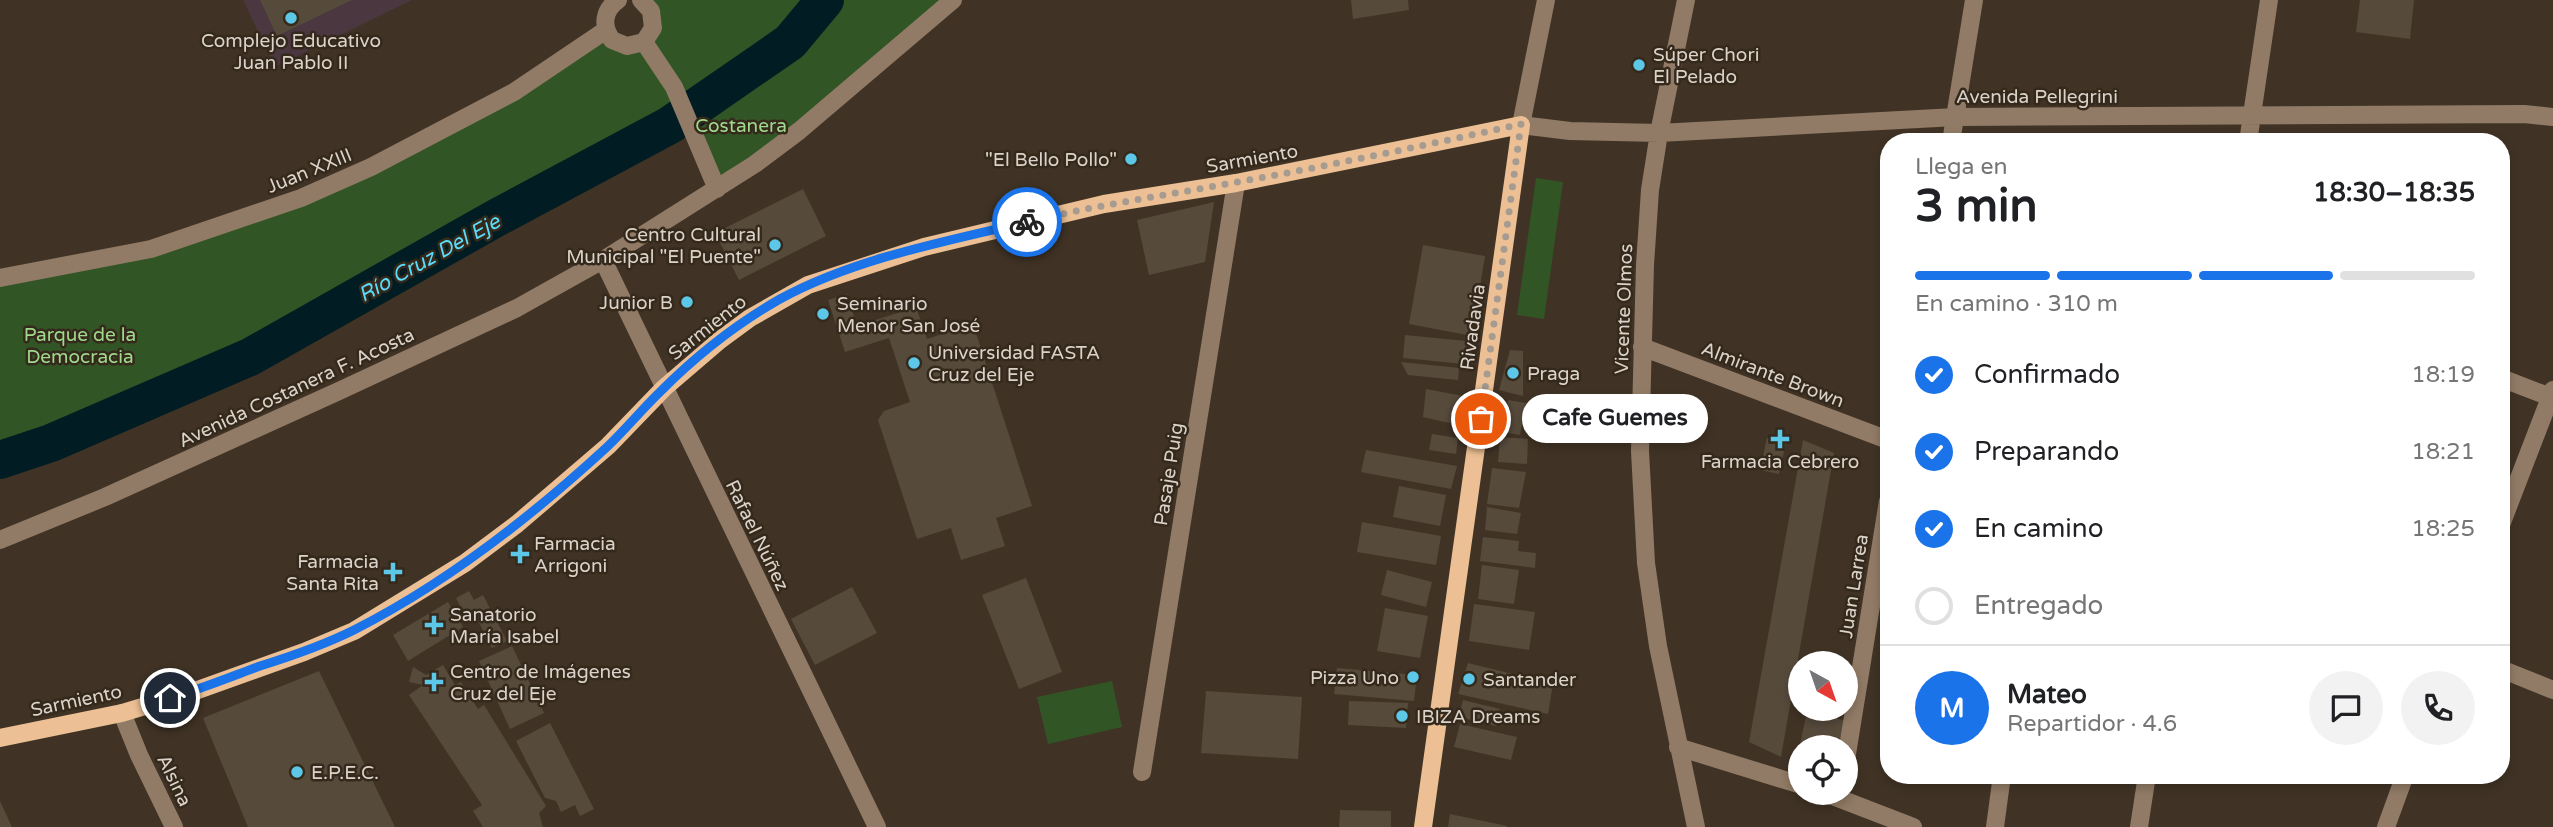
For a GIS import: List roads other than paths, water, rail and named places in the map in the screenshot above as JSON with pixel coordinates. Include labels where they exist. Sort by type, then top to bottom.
[{"type":"main road","name":"Sarmiento","points":[[0,738],[122,713],[195,691],[354,631],[465,563],[517,524],[608,446],[664,388],[750,318],[808,285],[924,247],[1104,204],[1236,183],[1521,124]]},
{"type":"main road","name":"Rivadavia","points":[[1423,827],[1521,124]]},
{"type":"street","points":[[618,0],[607,11],[605,20],[606,30],[612,40],[622,46],[633,46],[644,42],[650,36],[654,24],[651,11],[642,0]]},
{"type":"street","name":"Avenida Costanera F. Acosta","points":[[0,540],[105,497],[339,391],[517,308],[603,260],[755,164],[799,131],[953,0]]},
{"type":"street","name":"Rivadavia","points":[[1521,124],[1546,0]]},
{"type":"street","name":"Vicente Olmos","points":[[1686,0],[1650,190],[1640,452],[1646,563],[1658,646],[1696,827]]},
{"type":"street","points":[[1952,133],[1974,0]]},
{"type":"street","points":[[2250,133],[2269,0]]},
{"type":"street","name":"Juan XXIII","points":[[0,278],[151,249],[301,198],[371,167],[514,92],[606,30]]},
{"type":"street","points":[[644,42],[674,87],[717,189]]},
{"type":"street","name":"Avenida Pellegrini","points":[[1521,124],[1570,131],[1659,133],[1955,117],[2524,114],[2553,117]]},
{"type":"street","name":"Pasaje Puig","points":[[1142,772],[1236,183]]},
{"type":"street","name":"Rafael Núñez","points":[[603,260],[877,827]]},
{"type":"street","name":"Almirante Brown","points":[[1642,347],[1880,437]]},
{"type":"street","points":[[2510,381],[2552,395],[2510,502]]},
{"type":"street","name":"Juan Larrea","points":[[1850,735],[1880,550]]},
{"type":"street","points":[[2510,673],[2553,690]]},
{"type":"street","name":"Alsina","points":[[122,713],[174,827]]},
{"type":"street","points":[[1678,747],[1788,781]]},
{"type":"street","points":[[1995,827],[2001,784]]},
{"type":"street","points":[[2139,827],[2146,784]]},
{"type":"street","points":[[2386,827],[2402,784]]},
{"type":"street","points":[[1858,804],[1913,827]]},
{"type":"waterway","name":"Río Cruz Del Eje","points":[[0,460],[51,443],[250,357],[496,218],[670,125],[790,42],[825,0]]},
{"type":"place","name":"Complejo Educativo Juan Pablo II","points":[[291,18]]},
{"type":"place","name":"Súper Chori El Pelado","points":[[1639,65]]},
{"type":"place","name":"\"El Bello Pollo\"","points":[[1131,159]]},
{"type":"place","name":"Centro Cultural Municipal \"El Puente\"","points":[[775,245]]},
{"type":"place","name":"Junior B","points":[[687,302]]},
{"type":"place","name":"Seminario Menor San José","points":[[823,314]]},
{"type":"place","name":"Universidad FASTA Cruz del Eje","points":[[914,363]]},
{"type":"place","name":"Praga","points":[[1513,373]]},
{"type":"place","name":"Cafe Guemes","points":[[1481,419]]},
{"type":"place","name":"Farmacia Cebrero","points":[[1780,439]]},
{"type":"place","name":"Farmacia Arrigoni","points":[[520,554]]},
{"type":"place","name":"Farmacia Santa Rita","points":[[393,572]]},
{"type":"place","name":"Sanatorio María Isabel","points":[[434,625]]},
{"type":"place","name":"Pizza Uno","points":[[1413,677]]},
{"type":"place","name":"Santander","points":[[1469,679]]},
{"type":"place","name":"Centro de Imágenes Cruz del Eje","points":[[434,682]]},
{"type":"place","name":"IBIZA Dreams","points":[[1402,716]]},
{"type":"place","name":"E.P.E.C.","points":[[297,772]]},
{"type":"park label","name":"Costanera","points":[[741,125]]},
{"type":"park label","name":"Parque de la Democracia","points":[[80,345]]}]
